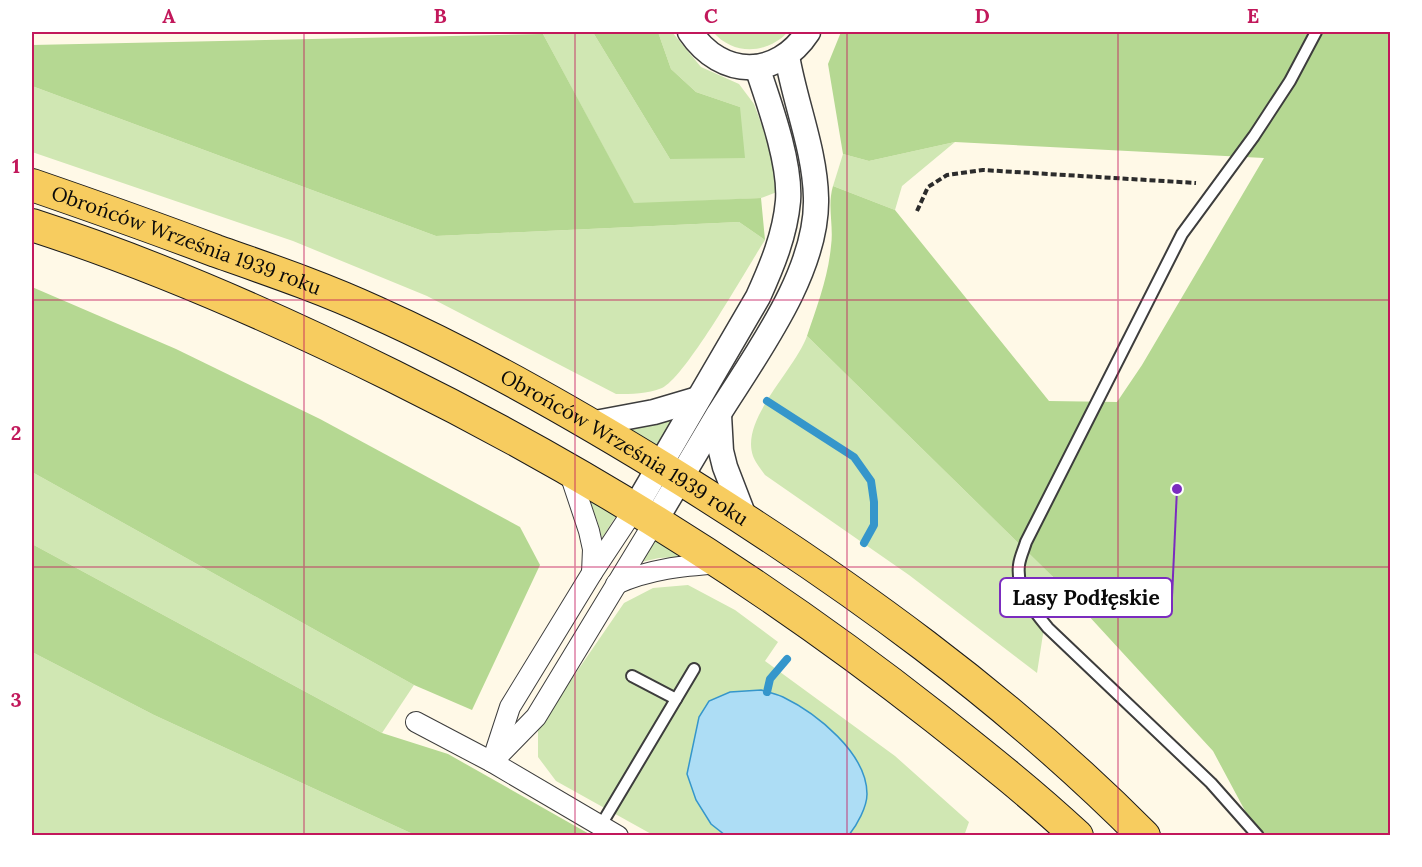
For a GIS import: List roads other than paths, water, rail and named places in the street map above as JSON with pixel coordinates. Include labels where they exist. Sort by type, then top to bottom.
[{"type":"main road","name":"Obrońców Września 1939 roku","points":[[32,185],[340,297],[419,333],[527,388],[590,424],[745,519],[889,619],[992,697],[1080,773],[1144,836]]},
{"type":"main road","name":"Obrońców Września 1939 roku","points":[[32,225],[193,284],[304,333],[441,400],[568,468],[645,514],[794,612],[905,693],[1077,836]]},
{"type":"street","points":[[690,32],[699,45],[716,59],[735,66],[757,67],[787,56],[808,32]]},
{"type":"street","points":[[492,762],[536,717],[616,584],[645,514],[670,472],[718,415],[783,309],[802,270],[812,238],[816,200],[813,167],[787,56]]},
{"type":"street","points":[[670,472],[698,399],[758,297],[774,261],[783,233],[788,199],[786,170],[771,107],[757,67]]},
{"type":"street","points":[[590,424],[654,412],[698,399]]},
{"type":"street","points":[[718,415],[721,451],[725,467],[745,519]]},
{"type":"street","points":[[568,468],[589,531],[593,549],[592,573]]},
{"type":"street","points":[[492,762],[510,707],[592,573],[645,514]]},
{"type":"street","points":[[616,584],[660,569],[721,563]]},
{"type":"street","points":[[416,722],[492,762],[609,830]]},
{"type":"lane","points":[[1258,836],[1211,783],[1048,628],[1032,608],[1022,587],[1019,565],[1026,542],[1182,234],[1254,136],[1290,81],[1316,32]]},
{"type":"lane","points":[[609,830],[676,699],[694,669]]},
{"type":"lane","points":[[632,676],[676,699]]},
{"type":"water","points":[[761,690],[783,697],[810,713],[837,736],[859,764],[865,779],[867,799],[861,816],[849,835],[725,835],[711,824],[696,800],[687,774],[699,717],[709,701],[730,692]]},
{"type":"waterway","points":[[767,401],[854,457],[871,481],[874,525],[864,543]]},
{"type":"waterway","points":[[767,692],[770,679],[787,659]]},
{"type":"place","name":"Lasy Podłęskie","points":[[1177,489]]}]
